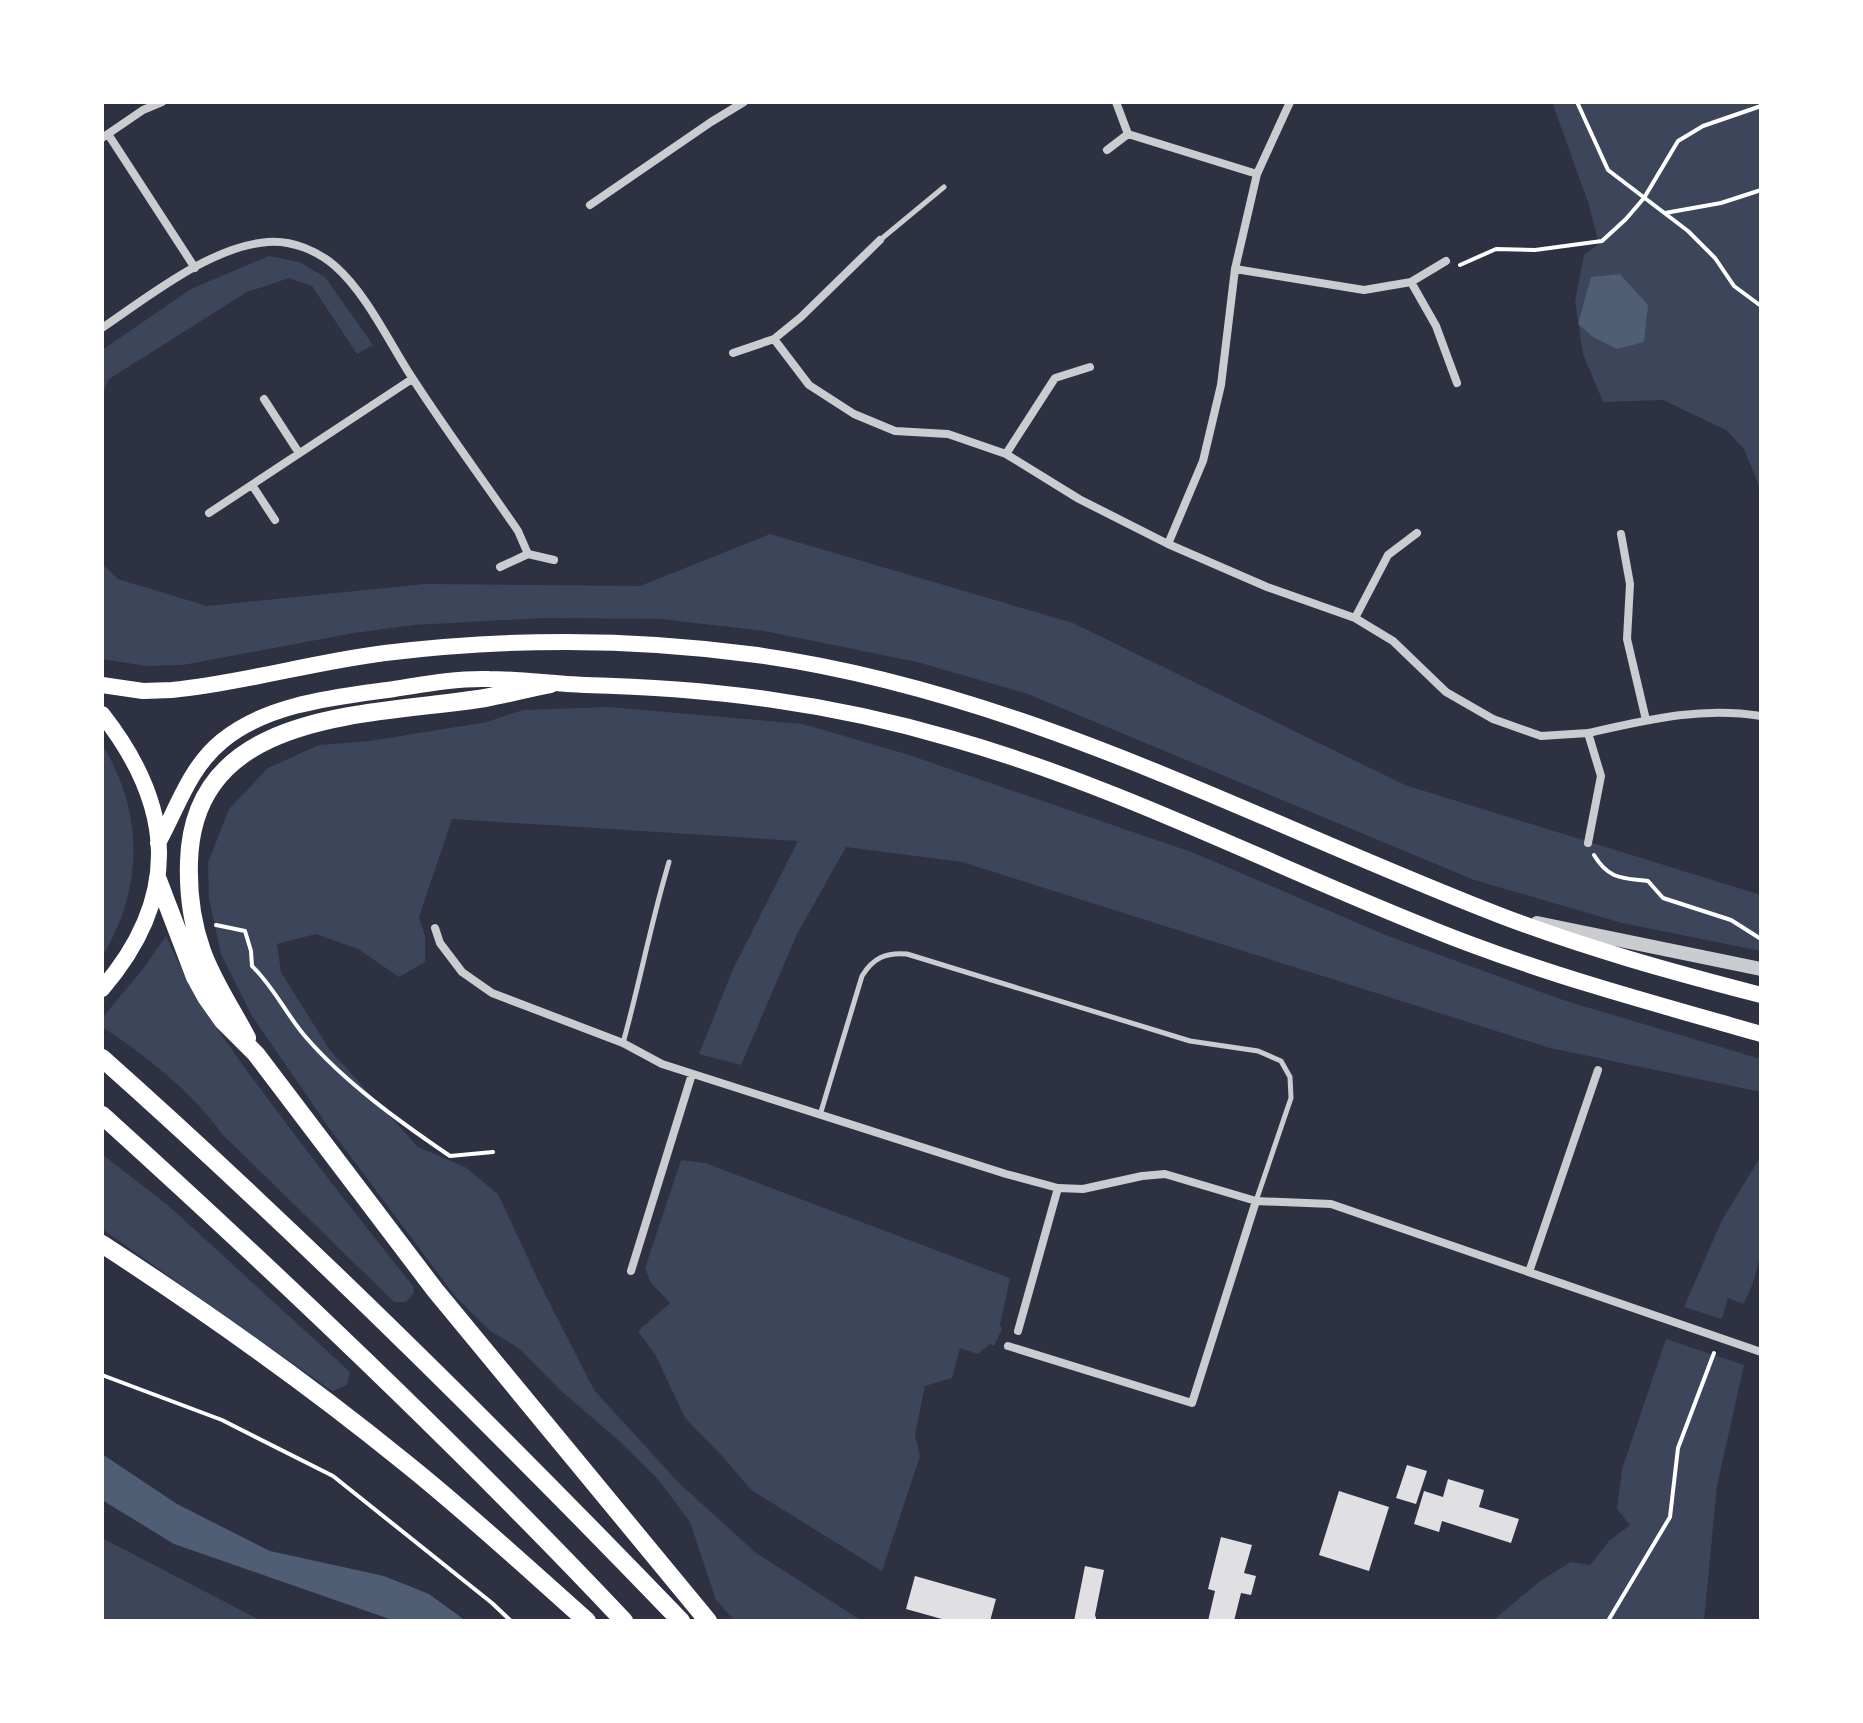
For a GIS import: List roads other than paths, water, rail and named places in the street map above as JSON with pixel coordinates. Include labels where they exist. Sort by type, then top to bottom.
[{"type":"highway","points":[[551,684],[485,698],[414,705],[296,730],[253,746],[238,756],[211,783],[198,807],[189,837],[189,898],[202,950],[214,980],[256,1054],[435,1290],[708,1621]]},
{"type":"highway","points":[[158,880],[195,977],[206,997],[223,1021],[256,1054]]},
{"type":"highway","points":[[102,1058],[259,1201],[397,1333],[681,1621]]},
{"type":"highway","points":[[102,1115],[393,1388],[624,1621]]},
{"type":"highway","points":[[102,1244],[231,1331],[391,1451],[470,1516],[587,1621]]},
{"type":"main road","points":[[102,685],[143,691],[184,689],[383,653],[556,642],[664,646],[813,664],[895,681],[1004,713],[1140,764],[1497,914],[1572,942],[1761,995]]},
{"type":"main road","points":[[158,843],[187,782],[197,768],[224,739],[259,718],[335,699],[486,678],[717,691],[834,709],[954,739],[1081,782],[1467,943],[1585,984],[1761,1034]]},
{"type":"main road","points":[[102,714],[136,765],[147,793],[158,843],[158,880],[148,920],[104,987]]},
{"type":"street","points":[[162,102],[143,110],[105,136],[195,268]]},
{"type":"street","points":[[590,205],[744,102]]},
{"type":"street","points":[[1116,102],[1128,134]]},
{"type":"street","points":[[1168,544],[1203,461],[1221,385],[1235,269],[1257,174],[1290,102]]},
{"type":"street","points":[[1107,150],[1128,134]]},
{"type":"street","points":[[1128,134],[1257,174]]},
{"type":"street","points":[[733,353],[774,339],[880,240]]},
{"type":"street","points":[[102,328],[195,268],[245,246],[269,242],[314,251],[336,266],[354,286],[412,379],[518,531],[528,554]]},
{"type":"street","points":[[1235,269],[1364,290],[1411,282],[1446,261]]},
{"type":"street","points":[[1411,282],[1436,326],[1457,383]]},
{"type":"street","points":[[774,339],[809,385],[854,414],[895,431],[948,434],[1006,454],[1079,499],[1168,544],[1267,587],[1355,618],[1393,641],[1446,692],[1493,719],[1541,736],[1588,733],[1696,711],[1736,711],[1761,716]]},
{"type":"street","points":[[1006,454],[1055,378],[1090,367]]},
{"type":"street","points":[[209,513],[412,379]]},
{"type":"street","points":[[264,399],[299,453]]},
{"type":"street","points":[[252,485],[275,520]]},
{"type":"street","points":[[1355,618],[1388,555],[1417,533]]},
{"type":"street","points":[[1621,534],[1630,584],[1627,639],[1646,720]]},
{"type":"street","points":[[500,567],[528,554],[554,560]]},
{"type":"street","points":[[1588,733],[1601,776],[1588,843]]},
{"type":"street","points":[[1497,914],[1761,969]]},
{"type":"street","points":[[435,928],[440,943],[462,972],[492,993],[623,1043],[662,1064],[820,1115],[1058,1188],[1083,1189],[1165,1174],[1256,1201],[1331,1204],[1761,1352]]},
{"type":"street","points":[[1529,1272],[1598,1070]]},
{"type":"street","points":[[631,1271],[692,1074]]},
{"type":"street","points":[[1018,1331],[1058,1188]]},
{"type":"street","points":[[1008,1346],[1192,1403],[1256,1201]]},
{"type":"lane","points":[[880,240],[944,187]]},
{"type":"lane","points":[[623,1043],[643,972],[652,917],[669,862]]},
{"type":"lane","points":[[820,1115],[862,976],[870,963],[880,956],[907,954],[1190,1041],[1258,1051],[1281,1061],[1290,1077],[1291,1098],[1256,1201]]}]
